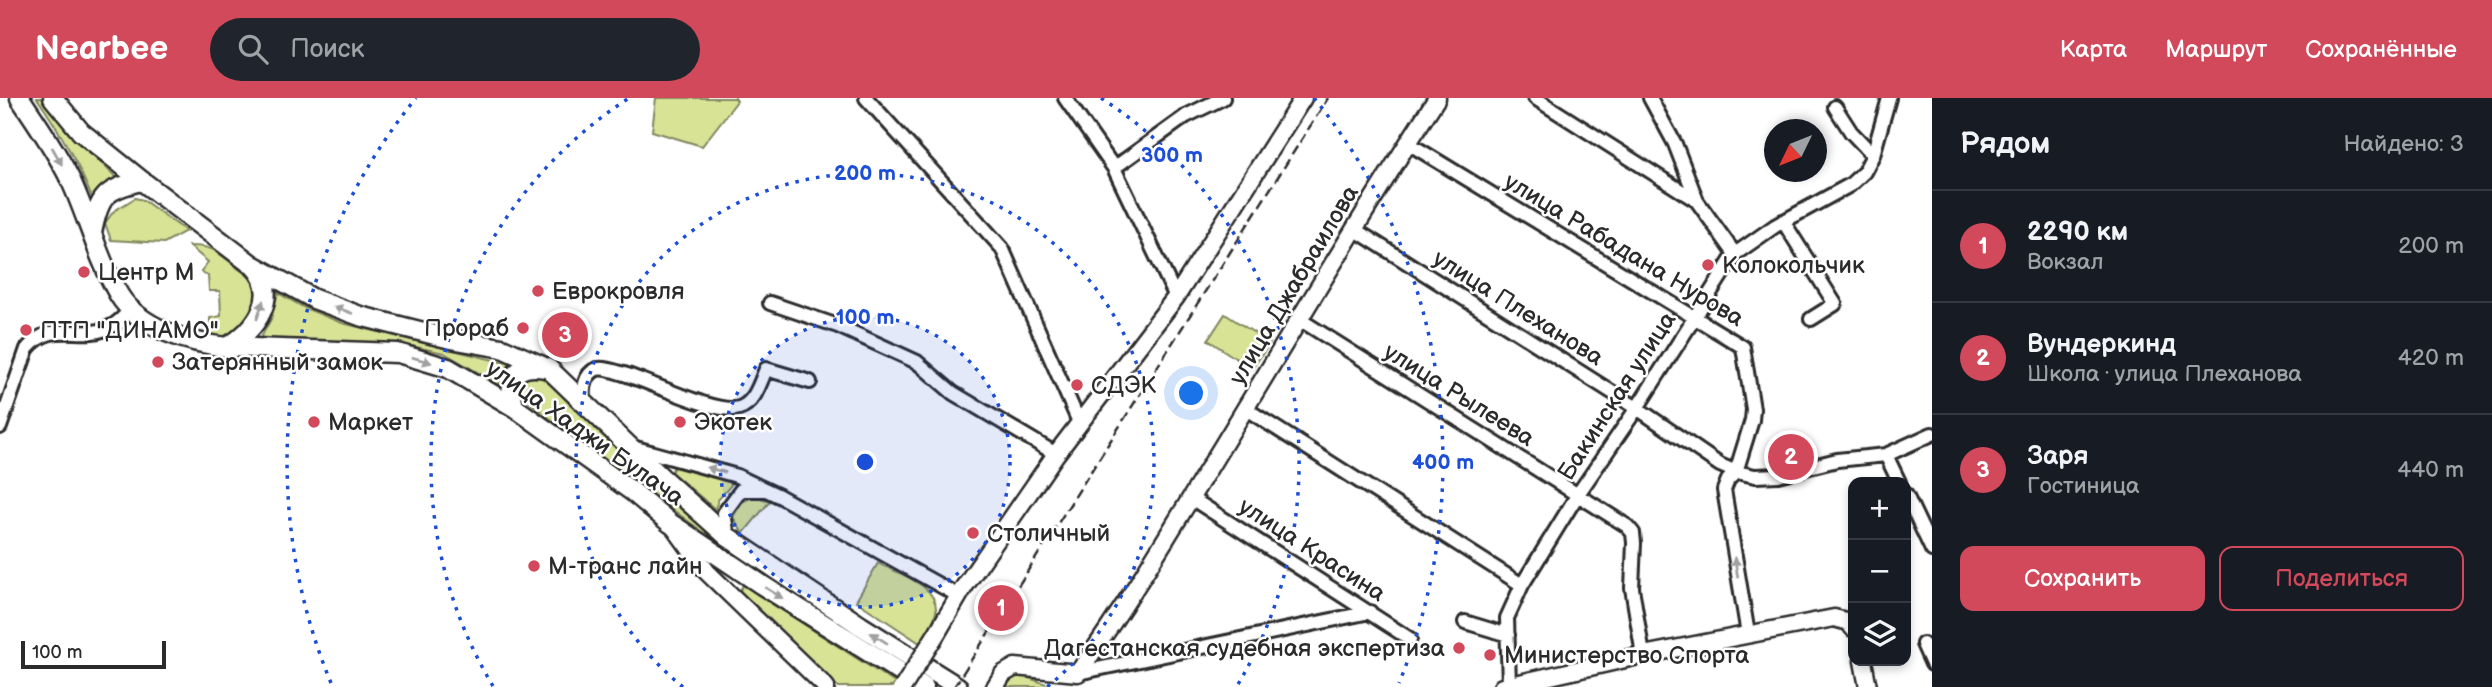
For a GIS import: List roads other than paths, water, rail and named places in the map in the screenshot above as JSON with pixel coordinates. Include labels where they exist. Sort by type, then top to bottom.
[{"type":"main road","name":"улица Хаджи Булача","points":[[20,98],[49,141],[71,182],[118,292],[131,309],[158,327],[201,344],[398,354],[447,368],[514,407],[634,492],[670,523],[762,585],[924,687]]},
{"type":"main road","name":"улица Хаджи Булача","points":[[53,98],[81,132],[142,181],[251,264],[314,299],[360,316],[451,339],[502,348],[549,369],[728,537],[958,687]]},
{"type":"main road","points":[[92,234],[101,201],[117,186],[142,181]]},
{"type":"main road","points":[[227,347],[253,328],[264,302],[264,283],[260,272],[251,264]]},
{"type":"main road","points":[[514,407],[510,390],[513,377],[531,366],[549,369]]},
{"type":"street","points":[[866,98],[1002,248],[1079,422]]},
{"type":"street","points":[[1114,168],[1186,116],[1223,98]]},
{"type":"street","points":[[903,687],[959,596],[1056,454],[1176,297],[1303,98]]},
{"type":"street","name":"улица Джабраилова","points":[[1079,680],[1437,98]]},
{"type":"street","points":[[1535,98],[1697,201]]},
{"type":"street","points":[[1650,98],[1675,144],[1697,201],[1735,254]]},
{"type":"street","points":[[1873,155],[1889,98]]},
{"type":"street","points":[[1072,100],[1114,168],[1176,297]]},
{"type":"street","points":[[1835,107],[1851,132],[1873,155]]},
{"type":"street","name":"улица Рабадана Нурова","points":[[1408,143],[1743,347],[1753,409],[1752,420],[1736,472],[1724,489],[1724,503],[1748,634]]},
{"type":"street","name":"Бакинская улица","points":[[1506,686],[1507,618],[1522,584],[1735,254],[1783,221],[1850,185],[1864,172],[1873,155]]},
{"type":"street","points":[[1783,221],[1835,304],[1811,319]]},
{"type":"street","name":"улица Плеханова","points":[[1354,229],[1637,408],[1720,465],[1736,472],[1755,476],[1778,475],[1837,460],[1886,455],[1932,434]]},
{"type":"street","points":[[770,303],[838,326],[917,362],[953,393],[1056,454]]},
{"type":"street","points":[[0,427],[27,349],[33,342],[55,331],[95,332],[108,329],[120,322],[131,309]]},
{"type":"street","name":"улица Рылеева","points":[[1299,319],[1626,526],[1633,533],[1632,588],[1643,655]]},
{"type":"street","points":[[584,402],[585,382],[592,372],[603,369],[724,408],[740,408],[750,401],[758,390],[766,369],[810,382]]},
{"type":"street","points":[[1245,409],[1522,584]]},
{"type":"street","points":[[629,446],[737,476],[779,496],[959,596]]},
{"type":"street","points":[[1886,455],[1897,477]]},
{"type":"street","points":[[728,537],[724,513],[741,490],[763,490],[779,496]]},
{"type":"street","name":"улица Красина","points":[[1191,498],[1410,639]]},
{"type":"street","points":[[1911,506],[1932,550]]},
{"type":"street","points":[[670,523],[707,572],[826,687]]},
{"type":"street","points":[[707,572],[717,554]]},
{"type":"street","points":[[999,680],[1015,667],[1079,680],[1370,612]]},
{"type":"street","points":[[1506,686],[1643,655],[1834,618],[1848,624]]},
{"type":"street","points":[[1465,622],[1508,635]]},
{"type":"street","points":[[1923,644],[1932,664]]},
{"type":"street","points":[[1864,666],[1868,687]]},
{"type":"railway","points":[[954,687],[1328,98]]},
{"type":"place","name":"Колокольчик","points":[[1708,265]]},
{"type":"place","name":"Центр М","points":[[84,272]]},
{"type":"place","name":"Еврокровля","points":[[538,291]]},
{"type":"place","name":"Прораб","points":[[523,328]]},
{"type":"place","name":"ПТП \"ДИНАМО\"","points":[[26,330]]},
{"type":"place","name":"Заря","points":[[565,335]]},
{"type":"place","name":"Затерянный замок","points":[[158,362]]},
{"type":"place","name":"СДЭК","points":[[1077,385]]},
{"type":"place","name":"Маркет","points":[[314,422]]},
{"type":"place","name":"Экотек","points":[[680,422]]},
{"type":"place","name":"Вундеркинд","points":[[1791,457]]},
{"type":"place","name":"Столичный","points":[[973,533]]},
{"type":"place","name":"М-транс лайн","points":[[534,566]]},
{"type":"place","name":"2290 км","points":[[1001,608]]},
{"type":"place","name":"Дагестанская судебная экспертиза","points":[[1459,648]]},
{"type":"place","name":"Министерство Спорта","points":[[1490,655]]}]
